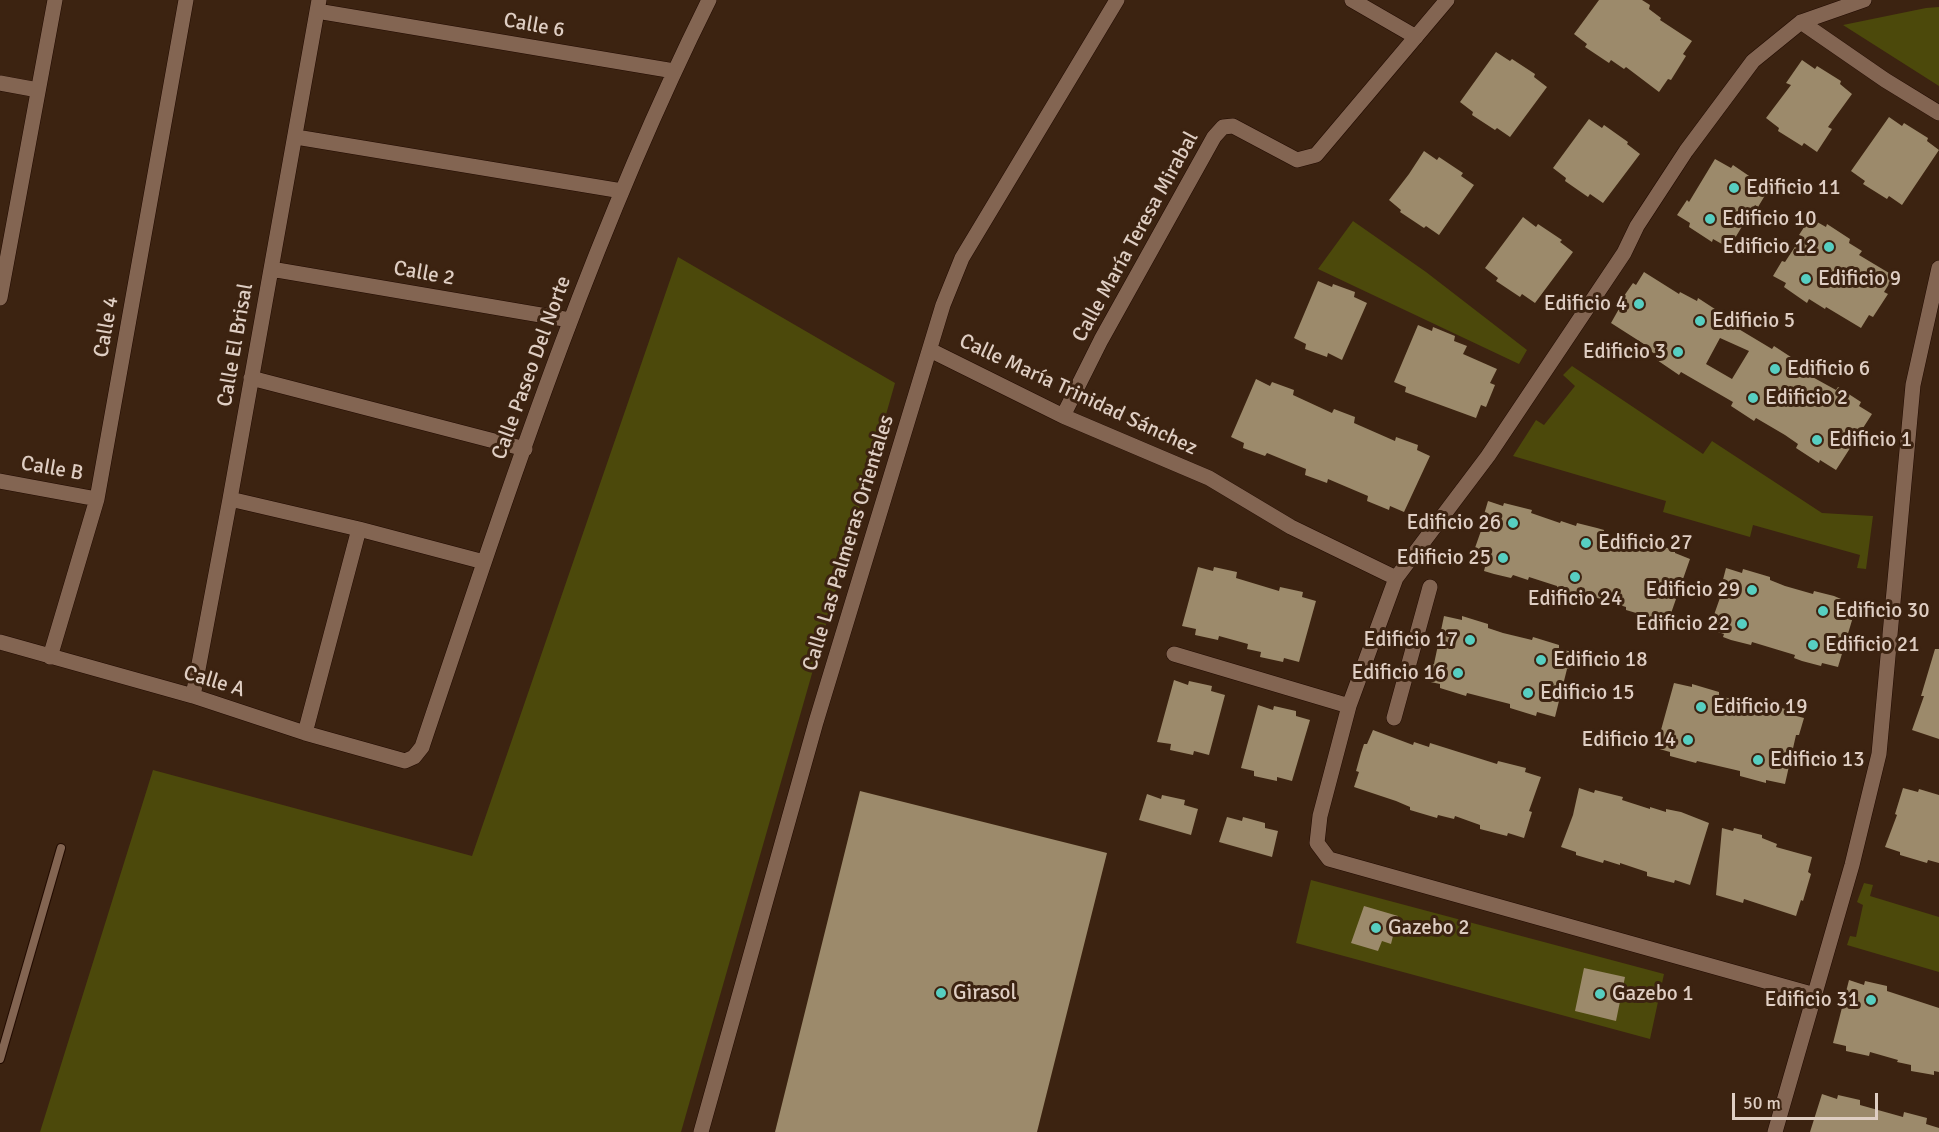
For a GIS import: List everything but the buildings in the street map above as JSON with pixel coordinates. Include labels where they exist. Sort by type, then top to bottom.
[{"type":"street","points":[[0,298],[8,215],[38,90],[55,0]]},
{"type":"street","name":"Calle 4","points":[[50,657],[97,499],[186,0]]},
{"type":"street","name":"Calle Paseo Del Norte","points":[[414,757],[422,747],[484,562],[570,320],[674,71],[709,0]]},
{"type":"street","name":"Calle Las Palmeras Orientales","points":[[701,1132],[816,722],[943,305],[962,258],[1117,0]]},
{"type":"street","points":[[1352,0],[1416,37]]},
{"type":"street","name":"Calle María Teresa Mirabal","points":[[1063,416],[1101,340],[1214,137],[1223,127],[1233,126],[1297,160],[1316,155],[1447,0]]},
{"type":"street","points":[[1815,995],[1329,859],[1317,843],[1320,816],[1348,706],[1396,578],[1488,456],[1624,253],[1637,226],[1686,151],[1753,61],[1801,22],[1864,0]]},
{"type":"street","name":"Calle 6","points":[[318,5],[674,71]]},
{"type":"street","name":"Calle El Brisal","points":[[193,696],[296,137],[318,5]]},
{"type":"street","points":[[1801,22],[1885,80],[1939,113]]},
{"type":"street","points":[[0,83],[38,90]]},
{"type":"street","points":[[296,137],[622,191]]},
{"type":"street","points":[[1775,1132],[1852,865],[1879,754],[1913,385],[1939,268]]},
{"type":"street","name":"Calle 2","points":[[271,269],[570,320]]},
{"type":"street","name":"Calle María Trinidad Sánchez","points":[[930,350],[1063,416],[1209,478],[1291,527],[1396,578]]},
{"type":"street","points":[[251,378],[525,449]]},
{"type":"street","name":"Calle B","points":[[0,481],[97,499]]},
{"type":"street","points":[[230,500],[484,562]]},
{"type":"street","points":[[305,733],[359,530]]},
{"type":"street","points":[[1394,718],[1430,587]]},
{"type":"street","name":"Calle A","points":[[0,642],[193,696],[305,733],[405,761],[414,757]]},
{"type":"street","points":[[1174,654],[1348,706]]},
{"type":"lane","points":[[0,1059],[61,848]]},
{"type":"shaded area","points":[[1939,7],[1939,86],[1843,25],[1926,8]]},
{"type":"shaded area","points":[[1353,221],[1426,272],[1527,350],[1519,364],[1318,269]]},
{"type":"shaded area","points":[[678,257],[895,383],[681,1132],[40,1132],[153,770],[472,856]]},
{"type":"shaded area","points":[[1572,366],[1703,454],[1712,441],[1822,513],[1873,516],[1866,569],[1857,568],[1860,555],[1753,525],[1750,537],[1663,512],[1666,501],[1513,456],[1536,420],[1544,425],[1575,386],[1563,375]]},
{"type":"shaded area","points":[[1311,880],[1664,974],[1650,1039],[1296,943]]},
{"type":"shaded area","points":[[1864,883],[1873,885],[1870,896],[1939,917],[1939,972],[1847,945],[1850,936],[1856,937],[1863,905],[1857,902]]},
{"type":"place","name":"Edificio 11","points":[[1734,188]]},
{"type":"place","name":"Edificio 10","points":[[1710,219]]},
{"type":"place","name":"Edificio 12","points":[[1829,247]]},
{"type":"place","name":"Edificio 9","points":[[1806,279]]},
{"type":"place","name":"Edificio 4","points":[[1639,304]]},
{"type":"place","name":"Edificio 5","points":[[1700,321]]},
{"type":"place","name":"Edificio 3","points":[[1678,352]]},
{"type":"place","name":"Edificio 6","points":[[1775,369]]},
{"type":"place","name":"Edificio 2","points":[[1753,398]]},
{"type":"place","name":"Edificio 1","points":[[1817,440]]},
{"type":"place","name":"Edificio 26","points":[[1513,523]]},
{"type":"place","name":"Edificio 27","points":[[1586,543]]},
{"type":"place","name":"Edificio 25","points":[[1503,558]]},
{"type":"place","name":"Edificio 24","points":[[1575,577]]},
{"type":"place","name":"Edificio 29","points":[[1752,590]]},
{"type":"place","name":"Edificio 30","points":[[1823,611]]},
{"type":"place","name":"Edificio 22","points":[[1742,624]]},
{"type":"place","name":"Edificio 17","points":[[1470,640]]},
{"type":"place","name":"Edificio 21","points":[[1813,645]]},
{"type":"place","name":"Edificio 18","points":[[1541,660]]},
{"type":"place","name":"Edificio 16","points":[[1458,673]]},
{"type":"place","name":"Edificio 15","points":[[1528,693]]},
{"type":"place","name":"Edificio 19","points":[[1701,707]]},
{"type":"place","name":"Edificio 14","points":[[1688,740]]},
{"type":"place","name":"Edificio 13","points":[[1758,760]]},
{"type":"place","name":"Gazebo 2","points":[[1376,928]]},
{"type":"place","name":"Girasol","points":[[941,993]]},
{"type":"place","name":"Gazebo 1","points":[[1600,994]]},
{"type":"place","name":"Edificio 31","points":[[1871,1000]]}]
